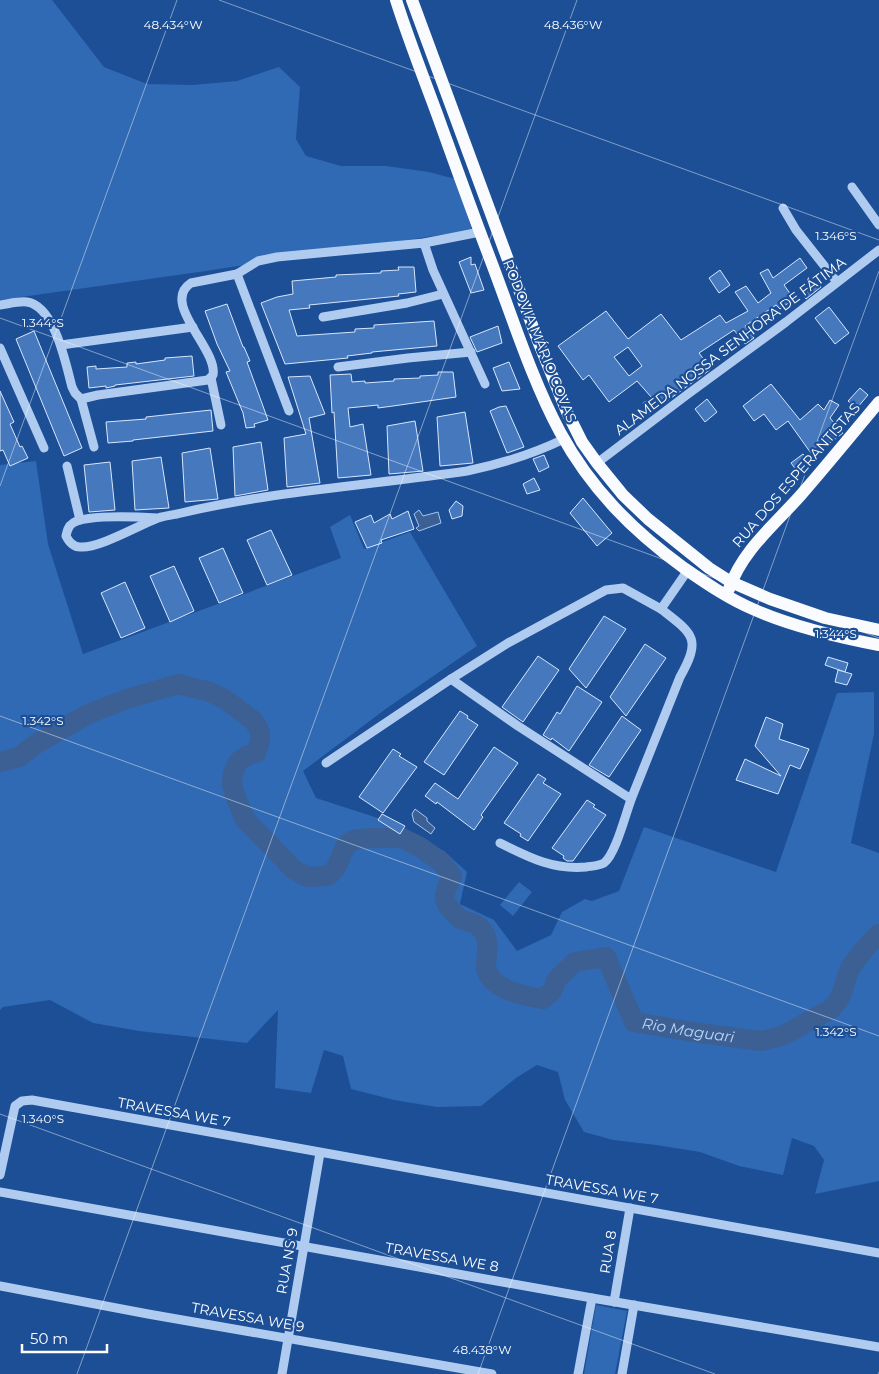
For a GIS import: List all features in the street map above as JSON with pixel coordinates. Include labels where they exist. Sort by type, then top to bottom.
[{"type":"main road","name":"RODOVIA MÁRIO COVAS","points":[[396,0],[460,179],[540,390],[564,439],[585,471],[612,505],[633,527],[660,550],[727,596],[756,610],[793,623],[844,638],[879,645]]},
{"type":"main road","name":"RODOVIA MÁRIO COVAS","points":[[412,0],[538,341],[567,412],[582,442],[597,463],[623,495],[648,519],[709,568],[731,582],[770,599],[825,618],[879,630]]},
{"type":"main road","points":[[460,179],[477,173]]},
{"type":"main road","name":"RUA DOS ESPERANTISTAS","points":[[727,596],[737,570],[751,549],[879,402]]},
{"type":"street","points":[[852,188],[879,225]]},
{"type":"street","points":[[782,208],[796,230],[837,282]]},
{"type":"street","points":[[221,424],[211,378],[214,371],[213,363],[182,304],[181,298],[186,286],[198,281],[238,274],[258,261],[424,243],[480,232]]},
{"type":"street","points":[[424,243],[443,294],[485,384]]},
{"type":"street","name":"ALAMEDA NOSSA SENHORA DE FÁTIMA","points":[[597,463],[879,250]]},
{"type":"street","points":[[238,274],[289,411]]},
{"type":"street","points":[[323,317],[443,294]]},
{"type":"street","points":[[0,305],[28,302],[39,308],[44,314],[61,345],[72,387],[81,398],[94,447]]},
{"type":"street","points":[[61,345],[193,327]]},
{"type":"street","points":[[0,348],[44,448]]},
{"type":"street","points":[[338,367],[471,352]]},
{"type":"street","points":[[81,398],[98,394],[208,380],[211,378]]},
{"type":"street","points":[[158,518],[119,516],[80,520],[68,528],[66,536],[70,544],[78,547],[88,547],[123,535],[158,518],[196,509],[239,501],[441,475],[488,467],[536,452],[564,439]]},
{"type":"street","points":[[67,466],[80,520]]},
{"type":"street","points":[[661,609],[688,570]]},
{"type":"street","points":[[326,763],[508,643],[606,590],[623,588],[661,609],[686,630],[691,637],[691,658],[680,677],[631,799],[618,839],[608,858],[596,866],[558,867],[532,859],[500,843]]},
{"type":"street","points":[[451,679],[518,726],[631,799]]},
{"type":"street","name":"TRAVESSA WE 7","points":[[0,1175],[15,1106],[22,1101],[32,1100],[879,1253]]},
{"type":"street","name":"RUA NS 9","points":[[282,1374],[320,1153]]},
{"type":"street","name":"TRAVESSA WE 8","points":[[0,1192],[614,1302],[879,1347]]},
{"type":"street","name":"RUA 8","points":[[614,1302],[630,1208]]},
{"type":"street","name":"TRAVESSA WE 9","points":[[0,1286],[148,1314],[492,1374]]},
{"type":"street","points":[[578,1374],[592,1298]]},
{"type":"street","points":[[622,1374],[634,1305]]},
{"type":"shaded area","points":[[0,0],[52,0],[104,67],[147,84],[193,85],[237,81],[279,67],[300,87],[296,139],[306,156],[341,166],[386,166],[429,172],[455,179],[472,230],[206,271],[0,300]]},
{"type":"shaded area","points":[[36,461],[48,544],[83,654],[341,558],[330,527],[350,515],[364,549],[410,532],[477,646],[387,708],[303,771],[316,798],[378,818],[444,851],[467,872],[460,904],[494,920],[517,951],[551,935],[562,912],[585,899],[592,901],[619,891],[644,827],[776,872],[837,693],[874,692],[874,734],[851,843],[879,853],[879,1181],[815,1194],[824,1160],[814,1146],[792,1138],[783,1175],[739,1166],[700,1152],[613,1140],[584,1132],[565,1100],[558,1072],[537,1065],[516,1078],[481,1106],[437,1107],[394,1100],[351,1089],[343,1056],[324,1050],[311,1093],[275,1088],[278,1010],[247,1043],[139,1031],[93,1023],[50,1000],[3,1007],[0,1010],[0,465]]},
{"type":"shaded area","points":[[419,510],[423,516],[438,512],[441,523],[419,531],[416,528],[419,526],[414,514]]},
{"type":"shaded area","points":[[415,809],[427,818],[427,821],[435,828],[431,834],[414,822],[412,814]]},
{"type":"shaded area","points":[[519,882],[532,892],[513,916],[500,905]]},
{"type":"shaded area","points":[[596,1305],[627,1311],[615,1374],[584,1374]]},
{"type":"building","points":[[471,257],[471,265],[475,264],[484,290],[471,293],[459,262]]},
{"type":"building","points":[[800,258],[807,268],[784,285],[794,299],[780,309],[776,305],[745,326],[754,338],[745,344],[734,330],[699,353],[711,369],[649,414],[643,403],[652,398],[637,381],[609,402],[589,375],[583,380],[558,346],[606,311],[628,339],[661,314],[681,340],[720,315],[726,323],[748,311],[735,292],[746,286],[758,303],[771,293],[760,273],[768,269],[773,278]],"holes":[[[628,347],[642,366],[629,376],[614,357]]]},
{"type":"building","points":[[398,267],[414,267],[416,292],[398,294],[399,296],[309,305],[310,308],[289,310],[297,336],[355,332],[355,329],[374,328],[374,325],[434,321],[437,346],[372,352],[347,356],[348,358],[285,364],[261,303],[293,294],[292,281],[336,277],[336,275],[381,273],[381,271],[399,270]]},
{"type":"building","points":[[720,270],[730,285],[719,293],[709,278]]},
{"type":"building","points":[[818,283],[821,287],[806,299],[802,293]]},
{"type":"building","points":[[227,304],[250,361],[247,362],[268,420],[254,424],[255,427],[246,428],[243,413],[226,372],[230,371],[217,344],[205,311]]},
{"type":"building","points":[[829,307],[849,333],[835,344],[815,318]]},
{"type":"building","points":[[498,326],[502,343],[477,352],[470,337]]},
{"type":"building","points":[[34,331],[82,448],[64,456],[16,339]]},
{"type":"building","points":[[192,356],[194,376],[115,385],[106,388],[106,386],[89,388],[87,367],[96,366],[96,369],[127,367],[127,363],[136,362],[136,364],[165,360],[165,358]]},
{"type":"building","points":[[509,362],[520,389],[502,391],[493,368]]},
{"type":"building","points":[[438,372],[453,372],[456,397],[378,408],[378,405],[348,408],[350,427],[363,424],[371,475],[338,478],[330,375],[351,374],[352,382],[365,381],[365,383],[420,378],[420,376],[438,375]]},
{"type":"building","points":[[310,376],[325,414],[309,418],[320,483],[287,487],[284,438],[306,434],[288,377]]},
{"type":"building","points":[[771,384],[800,420],[818,404],[824,410],[830,400],[839,405],[830,418],[843,433],[813,456],[788,421],[776,430],[764,414],[754,421],[743,406]]},
{"type":"building","points":[[860,388],[868,395],[857,408],[848,401]]},
{"type":"building","points":[[0,391],[14,422],[10,424],[20,447],[22,446],[28,458],[10,466],[3,450],[0,451]]},
{"type":"building","points":[[707,399],[717,412],[705,422],[695,409]]},
{"type":"building","points":[[506,406],[524,447],[507,453],[490,411]]},
{"type":"building","points":[[211,410],[213,431],[108,443],[106,422],[146,419],[146,417]]},
{"type":"building","points":[[465,412],[473,463],[440,466],[437,417]]},
{"type":"building","points":[[415,421],[423,471],[389,474],[387,426]]},
{"type":"building","points":[[261,442],[268,490],[235,496],[233,447]]},
{"type":"building","points":[[210,448],[218,499],[185,502],[182,453]]},
{"type":"building","points":[[803,454],[809,462],[797,471],[791,463]]},
{"type":"building","points":[[544,455],[549,467],[539,472],[533,459]]},
{"type":"building","points":[[161,457],[169,508],[135,510],[132,461]]},
{"type":"building","points":[[110,462],[115,510],[89,512],[84,465]]},
{"type":"building","points":[[534,478],[540,490],[527,494],[523,484]]},
{"type":"building","points":[[583,498],[612,533],[597,546],[570,513]]},
{"type":"building","points":[[456,501],[463,506],[462,516],[452,519],[449,510]]},
{"type":"building","points":[[408,511],[414,529],[381,540],[382,543],[367,548],[355,522],[371,515],[374,523],[390,514],[392,519]]},
{"type":"building","points":[[271,530],[292,575],[267,585],[247,540]]},
{"type":"building","points":[[223,548],[243,593],[219,603],[199,558]]},
{"type":"building","points":[[174,566],[194,611],[170,622],[150,576]]},
{"type":"building","points":[[125,582],[145,628],[121,638],[101,593]]},
{"type":"building","points":[[604,616],[626,629],[586,688],[569,669]]},
{"type":"building","points":[[645,644],[666,658],[626,716],[610,697]]},
{"type":"building","points":[[538,656],[559,670],[523,722],[502,707]]},
{"type":"building","points":[[828,657],[848,663],[845,672],[825,665]]},
{"type":"building","points":[[838,670],[852,674],[847,685],[835,682]]},
{"type":"building","points":[[577,686],[602,702],[569,751],[552,738],[551,740],[543,735],[557,712],[560,714]]},
{"type":"building","points":[[460,711],[478,725],[444,775],[424,762]]},
{"type":"building","points":[[622,716],[641,730],[609,777],[589,765]]},
{"type":"building","points":[[766,717],[783,724],[779,739],[809,749],[800,769],[790,765],[778,794],[736,780],[745,759],[781,776],[755,746]]},
{"type":"building","points":[[494,747],[518,763],[481,815],[483,817],[474,830],[437,802],[436,804],[425,796],[435,783],[458,799]]},
{"type":"building","points":[[393,749],[401,754],[399,756],[417,767],[383,813],[359,797]]},
{"type":"building","points":[[538,774],[546,779],[543,783],[561,794],[528,841],[504,823]]},
{"type":"building","points":[[587,800],[595,805],[593,807],[606,815],[573,861],[567,861],[563,858],[564,856],[552,848]]},
{"type":"building","points":[[382,814],[405,826],[400,834],[378,820]]},
{"type":"waterway","name":"Rio Maguari","points":[[0,762],[19,757],[36,744],[88,714],[127,699],[178,684],[210,692],[226,700],[254,721],[260,732],[260,742],[256,753],[248,755],[238,762],[233,773],[232,784],[244,818],[293,869],[307,877],[328,876],[336,868],[346,845],[353,840],[402,838],[420,847],[441,862],[452,876],[445,895],[446,903],[459,918],[476,925],[483,931],[487,942],[487,973],[492,980],[507,990],[543,999],[552,991],[557,979],[575,962],[606,957],[634,1022],[761,1041],[782,1036],[831,1009],[836,1004],[851,967],[864,949],[879,934]]}]
